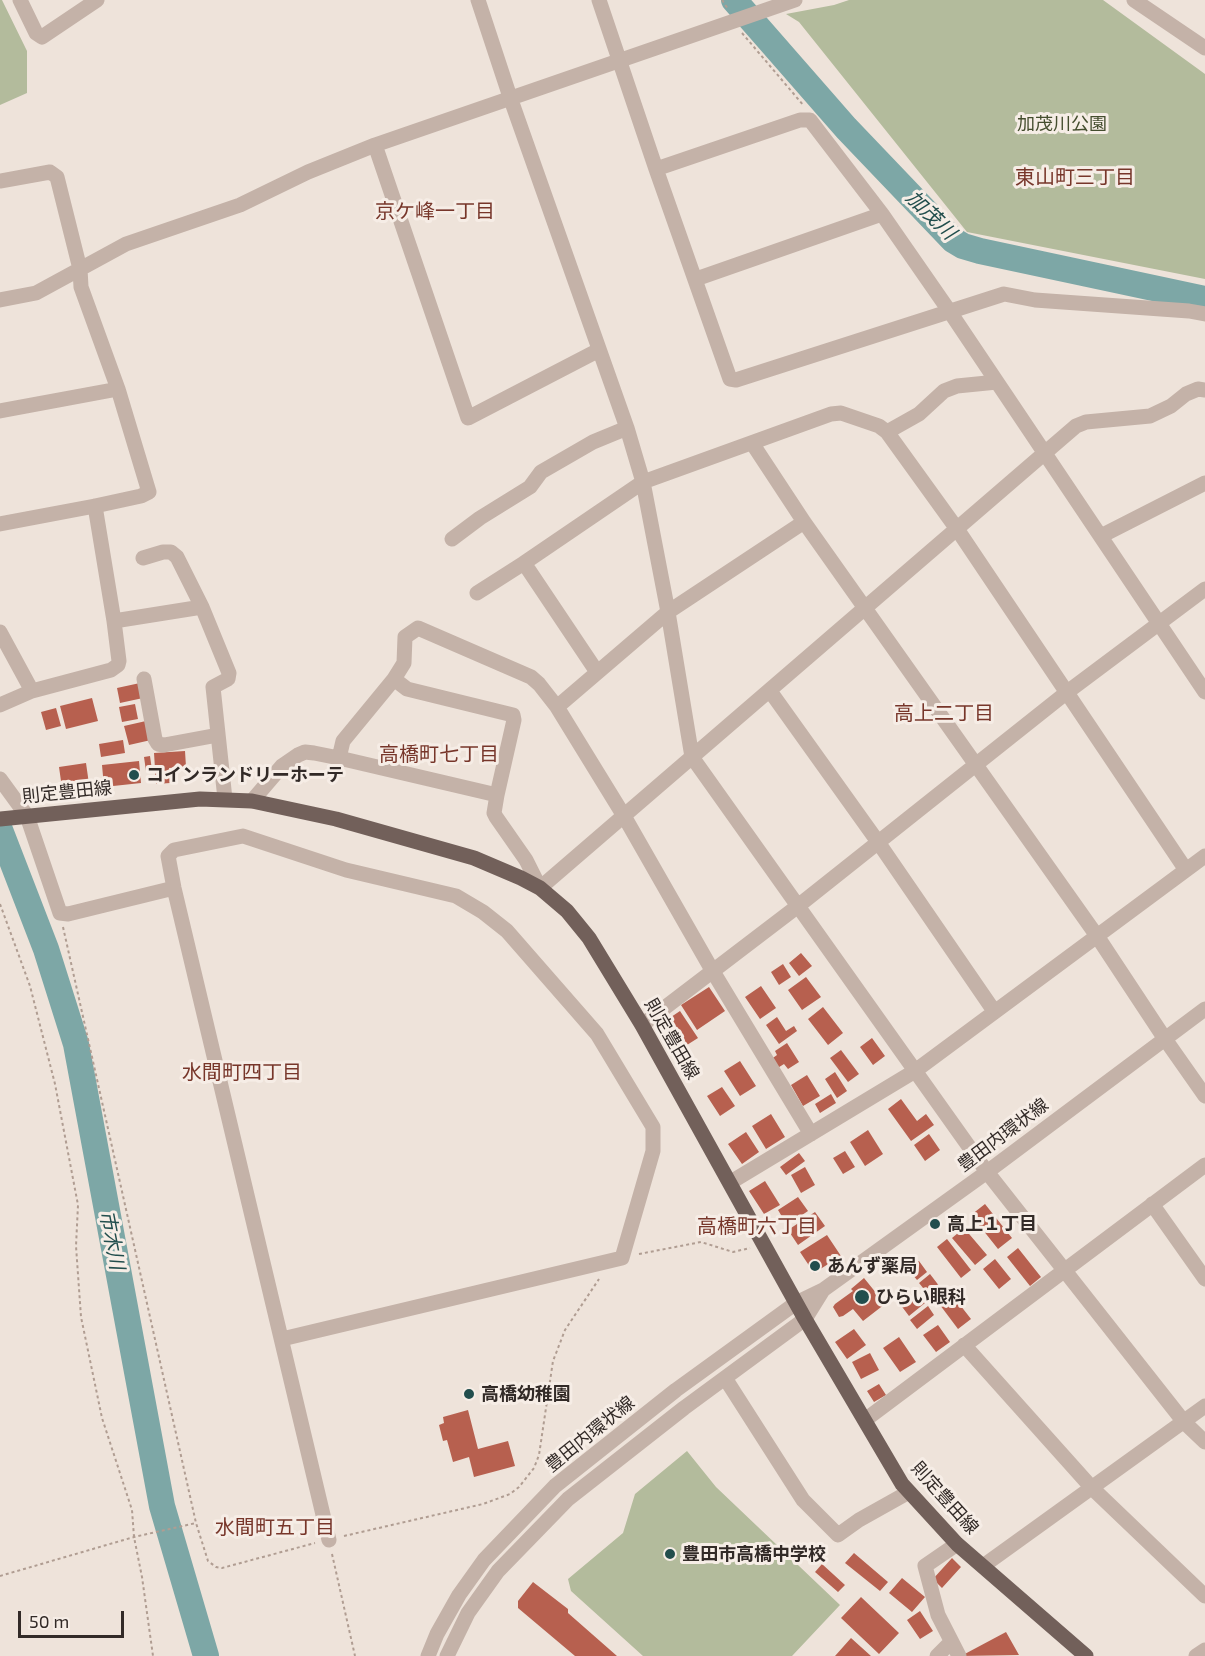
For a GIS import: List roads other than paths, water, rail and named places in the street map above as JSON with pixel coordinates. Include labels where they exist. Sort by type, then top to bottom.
[{"type":"main road","name":"則定豊田線","points":[[0,819],[200,799],[252,801],[336,819],[474,858],[540,888],[567,912],[589,938],[642,1025],[805,1319],[902,1484],[957,1544],[1086,1656]]},
{"type":"street","points":[[20,0],[36,33],[42,37],[98,0]]},
{"type":"street","points":[[478,0],[627,428],[643,482],[668,612],[692,757],[987,1172],[1184,1422],[1205,1442]]},
{"type":"street","points":[[599,0],[730,379],[736,380],[1004,294],[1035,300],[1205,314]]},
{"type":"street","points":[[1134,0],[1205,48]]},
{"type":"street","points":[[0,300],[36,292],[126,244],[240,205],[308,172],[375,145],[738,21],[788,1]]},
{"type":"street","points":[[656,169],[800,120],[810,120],[882,214],[950,312],[1205,692]]},
{"type":"street","points":[[375,145],[468,418],[599,350]]},
{"type":"street","points":[[0,181],[50,172],[57,177],[80,269],[81,287],[118,389],[149,492],[95,507],[0,524]]},
{"type":"street","points":[[696,279],[882,214]]},
{"type":"street","points":[[888,432],[919,414],[944,392],[957,386],[997,382]]},
{"type":"street","points":[[394,679],[407,690],[513,715],[514,720],[494,813],[526,861],[540,888],[1076,426],[1086,422],[1150,416],[1171,406],[1198,388],[1205,390]]},
{"type":"street","points":[[0,411],[118,389]]},
{"type":"street","points":[[477,593],[643,482],[831,414],[841,413],[879,426],[888,432],[957,529],[1186,870]]},
{"type":"street","points":[[452,539],[480,518],[530,487],[541,472],[593,442],[627,428]]},
{"type":"street","points":[[752,443],[804,522],[1097,936],[1205,1096]]},
{"type":"street","points":[[1101,536],[1205,483]]},
{"type":"street","points":[[0,705],[33,691],[111,670],[118,665],[114,621],[95,507]]},
{"type":"street","points":[[558,707],[668,612],[804,522]]},
{"type":"street","points":[[143,558],[163,552],[171,552],[177,558],[202,607],[229,673],[228,679],[213,687],[225,799]]},
{"type":"street","points":[[524,563],[597,672]]},
{"type":"street","points":[[642,1025],[798,906],[1066,693],[1205,589]]},
{"type":"street","points":[[114,621],[202,607]]},
{"type":"street","points":[[339,758],[343,741],[394,679],[404,663],[405,637],[418,628],[531,677],[558,707],[811,1134]]},
{"type":"street","points":[[0,632],[33,691]]},
{"type":"street","points":[[144,679],[155,739],[158,744],[164,745],[218,735]]},
{"type":"street","points":[[770,691],[878,842],[994,1011]]},
{"type":"street","points":[[252,801],[282,766],[305,752],[497,795]]},
{"type":"street","points":[[0,778],[27,816],[60,913],[68,914],[174,888]]},
{"type":"street","points":[[282,1339],[622,1258],[653,1151],[652,1126],[597,1034],[507,931],[483,912],[456,896],[346,870],[243,837],[174,849],[168,856],[329,1540]]},
{"type":"street","points":[[731,1182],[915,1071],[1205,856]]},
{"type":"street","name":"豊田内環状線","points":[[428,1656],[437,1634],[459,1595],[484,1560],[555,1486],[676,1390],[796,1303],[823,1290],[987,1172],[1205,1009]]},
{"type":"street","points":[[865,1420],[1205,1165]]},
{"type":"street","points":[[1152,1204],[1205,1279]]},
{"type":"street","name":"豊田内環状線","points":[[447,1656],[468,1613],[498,1571],[568,1499],[805,1319],[823,1290]]},
{"type":"street","points":[[964,1345],[1092,1488],[1205,1596]]},
{"type":"street","points":[[725,1378],[803,1500],[838,1535],[859,1520],[909,1492]]},
{"type":"street","points":[[983,1566],[1205,1406]]},
{"type":"street","points":[[957,1544],[925,1566],[938,1615],[959,1656]]},
{"type":"street","points":[[937,1656],[951,1642]]},
{"type":"street","points":[[1196,1656],[1205,1650]]},
{"type":"waterway","name":"加茂川","points":[[734,0],[846,128],[953,240],[980,251],[1205,299]]},
{"type":"waterway","name":"市木川","points":[[0,830],[46,949],[76,1044],[162,1506],[206,1656]]},
{"type":"place","name":"コインランドリーホーテ","points":[[134,775]]},
{"type":"place","name":"高上１丁目","points":[[935,1224]]},
{"type":"place","name":"あんず薬局","points":[[815,1266]]},
{"type":"place","name":"ひらい眼科","points":[[862,1297]]},
{"type":"place","name":"高橋幼稚園","points":[[469,1394]]},
{"type":"place","name":"豊田市高橋中学校","points":[[670,1554]]},
{"type":"district","name":"東山町三丁目","points":[[1075,177]]},
{"type":"district","name":"京ケ峰一丁目","points":[[435,211]]},
{"type":"district","name":"高上二丁目","points":[[944,713]]},
{"type":"district","name":"高橋町七丁目","points":[[439,754]]},
{"type":"district","name":"水間町四丁目","points":[[242,1072]]},
{"type":"district","name":"高橋町六丁目","points":[[757,1226]]},
{"type":"district","name":"水間町五丁目","points":[[275,1527]]},
{"type":"park label","name":"加茂川公園","points":[[1062,124]]}]
